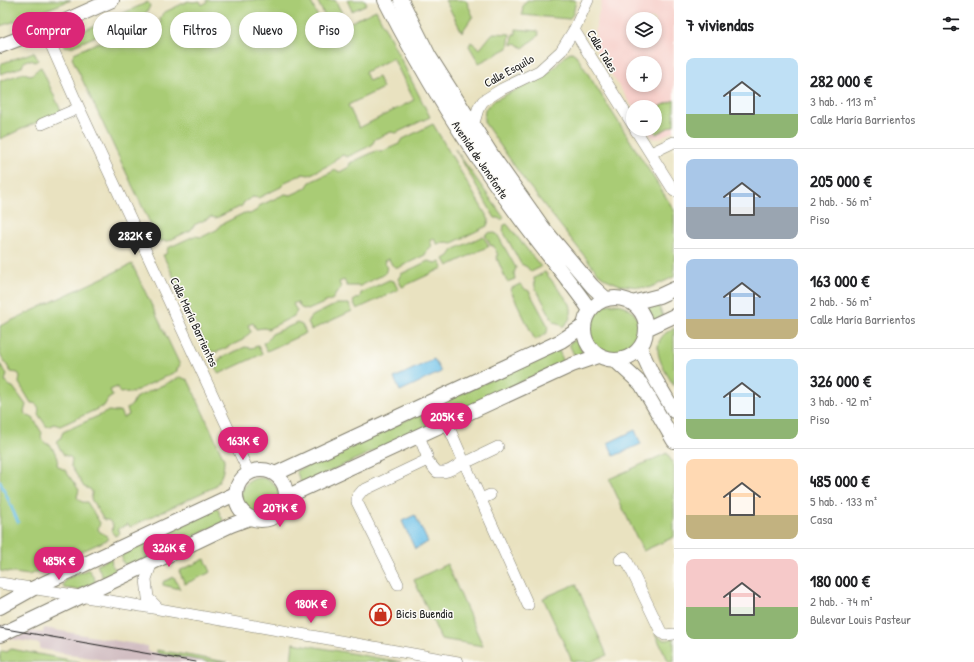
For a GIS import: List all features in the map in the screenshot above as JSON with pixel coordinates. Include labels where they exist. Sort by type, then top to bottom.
[{"type":"main road","points":[[85,12],[112,0]]},
{"type":"main road","name":"Avenida de Jenofonte","points":[[385,0],[430,84],[465,140],[517,214],[590,310]]},
{"type":"main road","name":"Avenida de Jenofonte","points":[[401,0],[429,56],[493,157],[544,230],[592,286],[606,299]]},
{"type":"main road","points":[[0,46],[12,42]]},
{"type":"main road","points":[[632,303],[659,296],[674,288]]},
{"type":"main road","points":[[619,298],[632,303],[638,307],[644,317],[646,337],[640,348],[630,357],[611,360],[598,356],[590,349],[585,338],[582,327],[584,318],[597,303],[606,299],[619,298]]},
{"type":"main road","points":[[646,328],[674,316]]},
{"type":"main road","points":[[275,474],[561,341],[582,327]]},
{"type":"main road","points":[[640,348],[651,372],[674,411]]},
{"type":"main road","points":[[286,497],[572,364],[598,356]]},
{"type":"main road","points":[[616,360],[641,384],[674,441]]},
{"type":"main road","points":[[261,470],[275,474],[284,486],[286,497],[284,505],[279,513],[270,519],[261,521],[250,518],[242,513],[236,503],[235,494],[243,477],[249,473],[261,470]]},
{"type":"main road","points":[[0,607],[34,588],[235,494]]},
{"type":"main road","points":[[0,635],[231,525],[250,518]]},
{"type":"street","name":"Calle Esquilo","points":[[473,126],[478,109],[483,101],[502,89],[539,71],[561,51],[574,30],[588,0]]},
{"type":"street","name":"Calle Tales","points":[[574,30],[626,114]]},
{"type":"street","name":"Calle María Barrientos","points":[[52,48],[249,473]]},
{"type":"street","points":[[42,124],[79,108]]},
{"type":"street","points":[[640,136],[674,191]]},
{"type":"street","points":[[651,153],[674,142]]},
{"type":"street","points":[[447,423],[464,462],[485,497],[528,605]]},
{"type":"street","points":[[419,436],[427,456],[426,459],[437,472],[444,473],[452,470],[464,462],[498,447]]},
{"type":"street","points":[[398,584],[358,502],[357,497],[362,491],[425,461],[426,459]]},
{"type":"street","points":[[620,560],[625,557],[661,632],[665,635],[674,634]]},
{"type":"street","points":[[152,562],[146,579],[148,598],[159,609]]},
{"type":"street","points":[[0,583],[159,609],[458,662]]},
{"type":"shaded area","points":[[602,0],[674,0],[674,131],[655,139],[651,136],[662,136],[662,100],[628,100],[597,52],[595,45],[596,24]]},
{"type":"shaded area","points":[[0,625],[43,633],[44,628],[147,646],[147,651],[211,662],[113,662],[40,649],[40,644],[0,637]]},
{"type":"green space","points":[[0,0],[71,0],[40,12],[12,12],[12,22],[0,26]]},
{"type":"green space","points":[[206,0],[310,0],[316,12],[305,12],[305,48],[354,48],[354,21],[376,10],[430,117],[396,133],[391,132],[375,139],[372,145],[347,157],[343,155],[335,159],[333,163],[309,175],[303,174],[285,182],[281,187],[258,198],[253,197],[244,202],[242,206],[216,218],[211,217],[194,225],[191,230],[168,241],[159,242],[72,58],[74,53],[93,45],[93,48],[162,48],[163,13],[188,1],[200,1],[202,5],[207,2]],"holes":[[[393,58],[414,100],[359,128],[348,105],[383,88],[378,77],[369,81],[365,72]]]},
{"type":"green space","points":[[317,0],[335,0],[341,12],[323,12]]},
{"type":"green space","points":[[347,0],[365,0],[367,4],[352,11]]},
{"type":"green space","points":[[445,0],[466,0],[473,16],[462,32]]},
{"type":"green space","points":[[527,0],[576,1],[573,14],[569,19],[522,15],[523,5]]},
{"type":"green space","points":[[148,2],[150,6],[147,12],[126,12]]},
{"type":"green space","points":[[93,26],[93,37],[85,41],[85,30]]},
{"type":"green space","points":[[516,29],[538,31],[539,35],[523,48],[516,43],[512,45],[513,34],[516,34]]},
{"type":"green space","points":[[494,33],[510,34],[508,48],[479,63],[469,46],[471,42],[480,49]]},
{"type":"green space","points":[[34,52],[38,60],[35,62],[27,60],[22,67],[0,74],[0,64]]},
{"type":"green space","points":[[572,52],[576,55],[674,210],[674,277],[649,288],[620,285],[606,279],[598,273],[525,181],[484,122],[485,109],[495,100],[539,79],[555,67],[568,53]]},
{"type":"green space","points":[[41,67],[61,111],[0,139],[0,81],[24,73],[30,75]]},
{"type":"green space","points":[[674,100],[674,125],[662,131],[662,106]]},
{"type":"green space","points":[[433,124],[489,220],[487,226],[452,243],[446,242],[437,244],[434,238],[430,240],[432,247],[428,249],[425,255],[398,268],[392,265],[389,259],[384,261],[387,267],[385,274],[360,286],[347,286],[344,280],[339,282],[341,288],[333,299],[308,310],[301,308],[297,302],[293,304],[297,311],[294,316],[268,329],[256,329],[253,323],[248,325],[251,332],[243,340],[217,352],[209,351],[163,255],[166,254],[168,248],[194,236],[202,237],[218,229],[220,225],[244,213],[250,214],[257,210],[259,206],[285,194],[291,195],[306,188],[310,182],[336,170],[340,172],[349,167],[350,163],[376,151],[381,152],[399,144],[401,140]]},
{"type":"green space","points":[[455,149],[504,218],[501,220],[495,218]]},
{"type":"green space","points":[[507,224],[541,267],[531,272],[527,267],[521,264],[503,231],[504,225]]},
{"type":"green space","points":[[491,232],[497,234],[516,268],[514,273],[515,279],[507,282],[496,256],[498,255],[493,245],[491,246],[485,235]]},
{"type":"green space","points":[[483,236],[489,246],[448,266],[444,259],[449,256],[453,250]]},
{"type":"green space","points":[[428,261],[436,263],[440,261],[443,268],[402,287],[398,279],[401,274]]},
{"type":"green space","points":[[132,264],[180,365],[177,371],[131,393],[120,393],[117,387],[110,390],[113,396],[108,399],[104,406],[60,426],[54,424],[47,427],[38,414],[38,406],[31,403],[19,383],[20,376],[18,373],[11,372],[0,354],[0,326]]},
{"type":"green space","points":[[545,272],[570,304],[570,317],[567,323],[562,327],[560,324],[554,322],[535,287],[534,278]]},
{"type":"green space","points":[[389,280],[394,281],[398,290],[357,309],[353,301],[360,297],[361,293]]},
{"type":"green space","points":[[520,284],[529,291],[548,326],[547,333],[535,340],[510,289]]},
{"type":"green space","points":[[657,302],[663,316],[652,322],[643,305]]},
{"type":"green space","points":[[337,304],[349,304],[352,311],[311,330],[308,322],[310,317]]},
{"type":"green space","points":[[609,304],[619,304],[633,311],[640,325],[640,335],[633,349],[619,356],[609,356],[599,352],[592,345],[588,335],[588,325],[592,315],[599,308]]},
{"type":"green space","points":[[297,323],[302,325],[306,333],[267,351],[263,343],[267,341],[272,334]]},
{"type":"green space","points":[[674,328],[674,386],[661,363],[658,347],[660,340],[665,334]]},
{"type":"green space","points":[[577,339],[585,356],[575,357],[569,344]]},
{"type":"green space","points":[[258,346],[262,354],[219,374],[215,367],[219,364],[219,359],[245,347],[251,348]]},
{"type":"green space","points":[[558,349],[564,362],[434,422],[428,409]]},
{"type":"green space","points":[[0,364],[7,374],[5,381],[13,387],[26,405],[24,412],[26,415],[33,418],[42,433],[42,439],[47,444],[50,444],[58,458],[57,464],[65,470],[79,490],[77,497],[82,502],[87,502],[100,523],[98,529],[109,539],[29,575],[0,571]]},
{"type":"green space","points":[[180,377],[188,380],[224,459],[222,474],[214,487],[130,527],[128,524],[118,529],[120,533],[115,536],[112,532],[113,524],[108,520],[104,520],[91,499],[92,492],[90,489],[84,487],[71,466],[72,459],[64,455],[56,442],[60,439],[63,432],[109,411],[120,411],[123,418],[129,415],[127,408],[132,405],[135,398]]},
{"type":"green space","points":[[422,413],[428,426],[302,484],[296,471]]},
{"type":"green space","points":[[667,453],[674,466],[674,537],[643,551],[609,479]]},
{"type":"green space","points":[[260,478],[270,481],[276,487],[279,497],[276,507],[270,513],[260,516],[250,513],[244,507],[241,497],[244,487],[250,481]]},
{"type":"green space","points":[[217,508],[224,522],[131,565],[124,564],[122,561],[122,554]]},
{"type":"green space","points":[[111,558],[112,566],[118,571],[103,578],[97,565]]},
{"type":"green space","points":[[205,559],[211,572],[185,584],[179,571]]},
{"type":"green space","points":[[447,564],[483,646],[441,639],[414,580]]},
{"type":"green space","points":[[89,569],[96,582],[78,590],[64,588],[63,585],[66,579]]},
{"type":"green space","points":[[174,577],[180,589],[163,585],[163,582]]},
{"type":"green space","points":[[576,584],[607,655],[590,662],[572,661],[543,598]]},
{"type":"green space","points":[[655,634],[664,640],[674,638],[674,662],[669,662]]},
{"type":"green space","points":[[293,643],[401,662],[291,662]]},
{"type":"green space","points":[[11,649],[80,662],[0,662],[0,652],[7,652]]},
{"type":"green space","points":[[157,650],[227,662],[210,662],[157,653]]},
{"type":"water","points":[[434,359],[441,372],[400,391],[394,378]]},
{"type":"water","points":[[635,430],[641,444],[614,456],[608,443]]},
{"type":"water","points":[[415,515],[428,542],[415,549],[402,521]]},
{"type":"waterway","points":[[0,481],[18,522]]},
{"type":"tram line","points":[[0,628],[196,662]]},
{"type":"place","name":"Bicis Buendia","points":[[381,614]]}]
